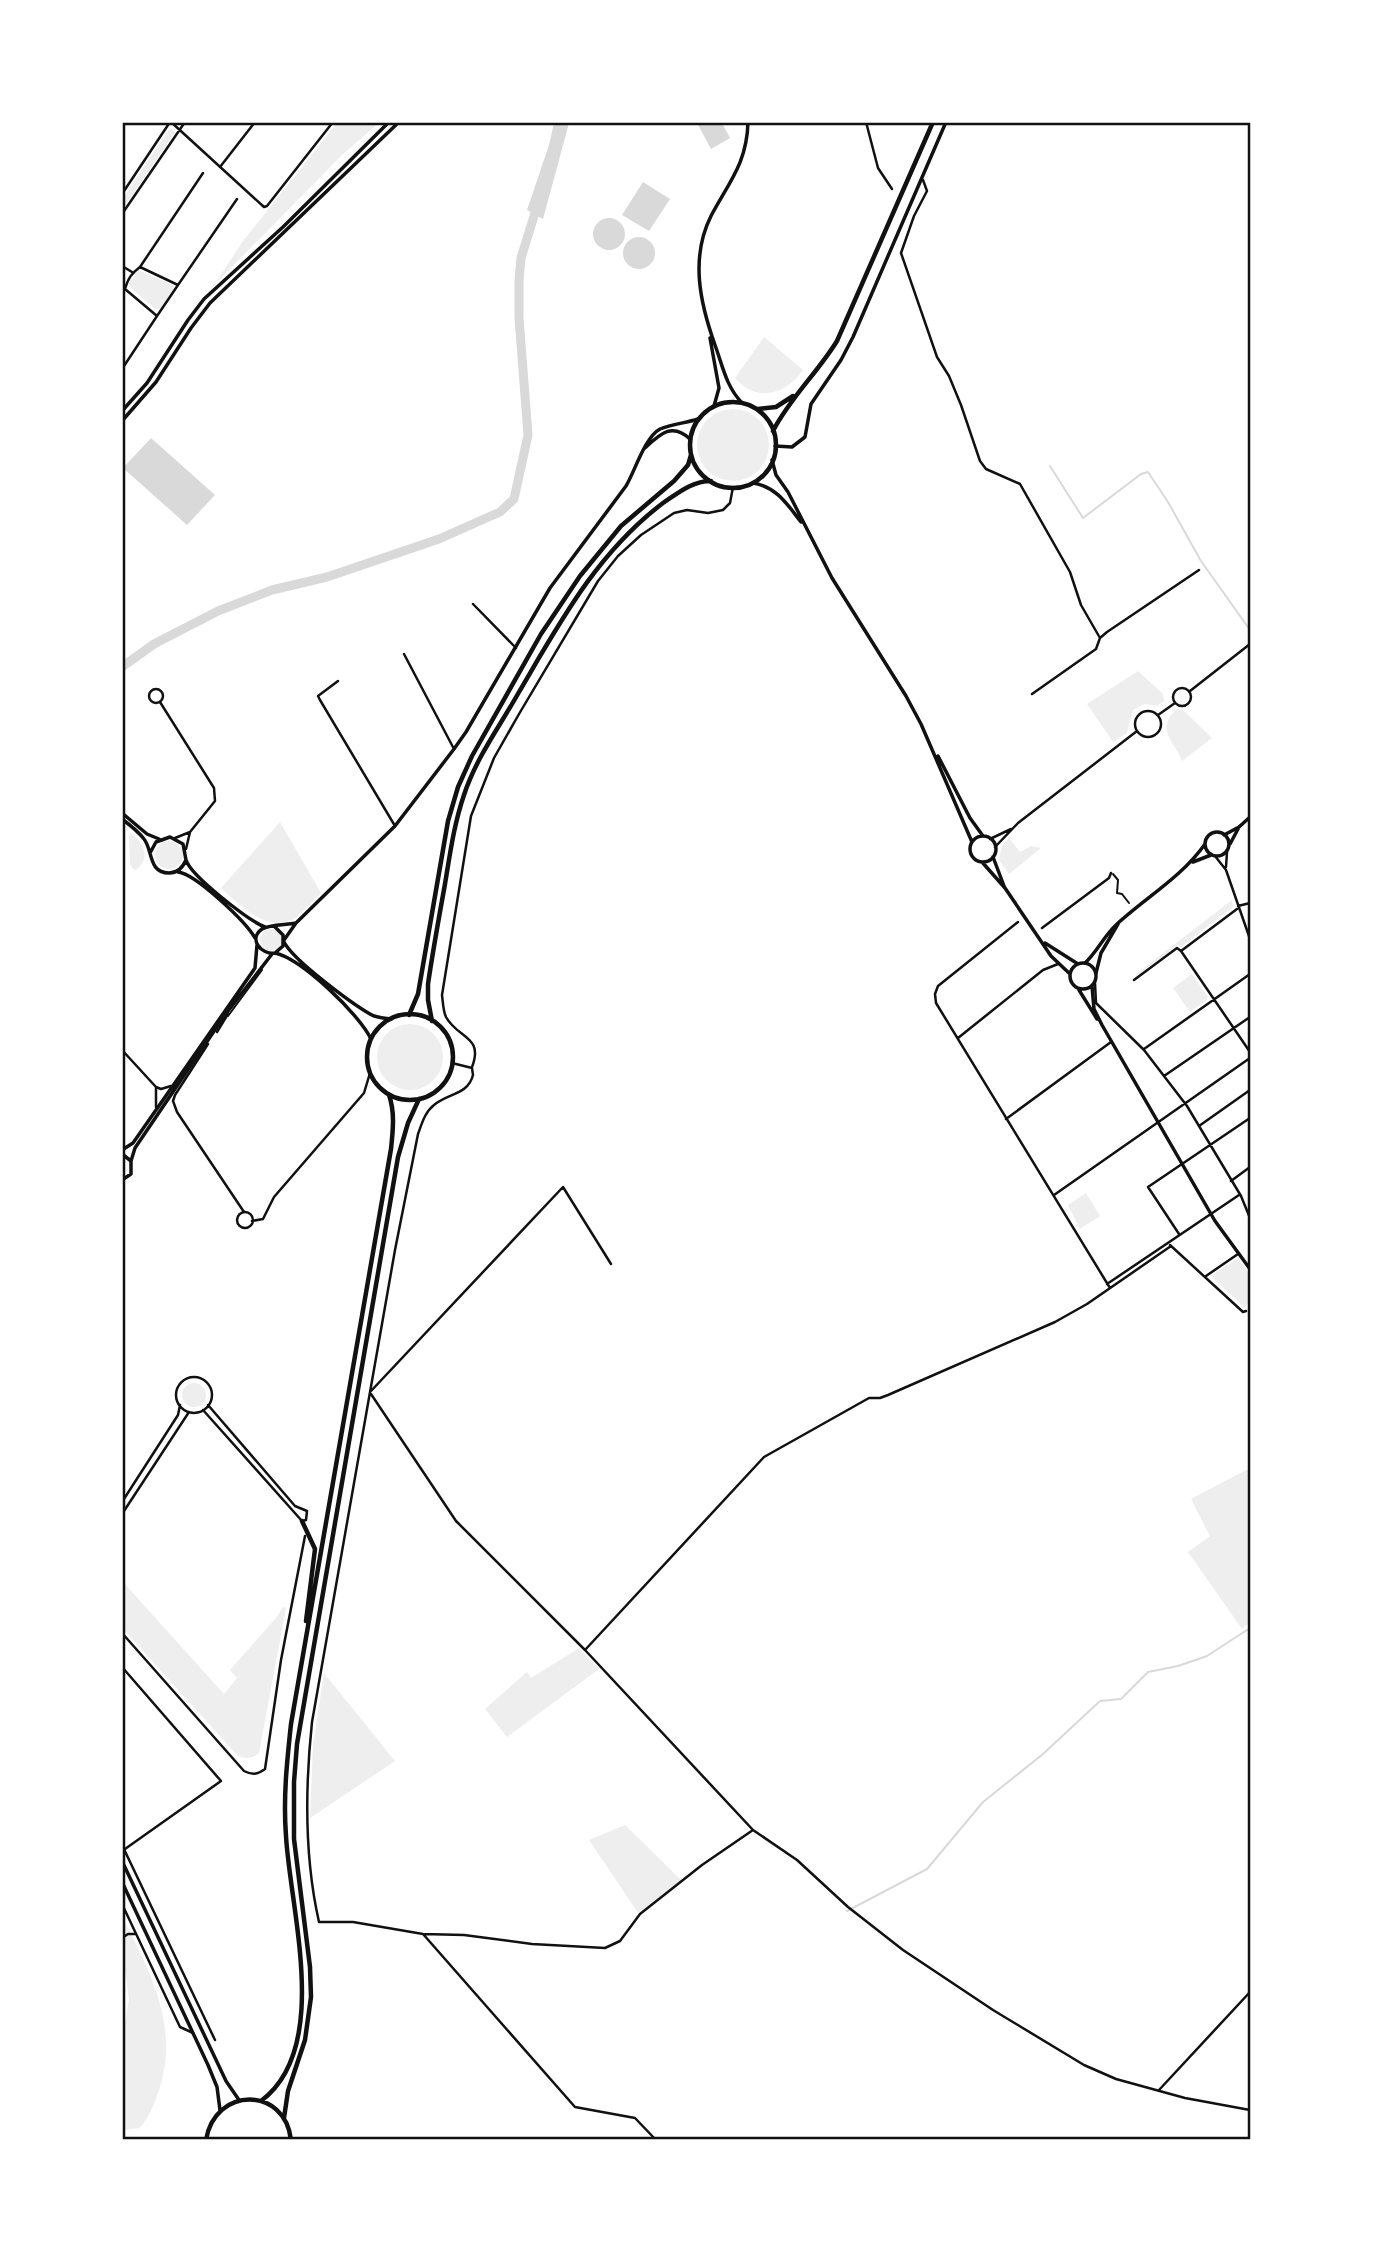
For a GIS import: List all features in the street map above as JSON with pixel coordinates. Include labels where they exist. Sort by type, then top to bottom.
[{"type":"highway","points":[[773,431],[799,391],[826,360],[848,319],[933,122]]},
{"type":"highway","points":[[758,410],[776,407],[799,391]]},
{"type":"highway","points":[[409,1014],[418,994],[448,821],[458,787],[541,634],[580,576],[621,526],[674,481],[688,465],[691,455],[690,439],[698,419],[714,406],[742,403],[758,410],[773,431],[775,446],[772,460],[762,477],[753,483],[722,486],[702,475],[691,455]]},
{"type":"highway","points":[[432,1021],[428,984],[447,868],[462,800],[480,759],[550,637],[598,567],[650,513],[685,488],[711,481]]},
{"type":"highway","points":[[409,1014],[432,1021],[440,1027],[450,1043],[452,1063],[444,1083],[433,1093],[419,1099],[404,1100],[389,1095],[378,1086],[370,1073],[367,1052],[379,1027],[391,1019],[409,1014]]},
{"type":"highway","points":[[261,2101],[273,2092],[288,2067],[303,2003],[302,1963],[289,1875],[285,1813],[290,1738],[391,1149],[394,1126],[389,1095]]},
{"type":"highway","points":[[284,2118],[288,2091],[305,2040],[311,1997],[295,1839],[294,1782],[297,1744],[398,1157],[405,1130],[419,1099]]},
{"type":"highway","points":[[302,1521],[312,1539],[315,1557],[303,1655]]},
{"type":"highway","points":[[206,2140],[208,2128],[220,2110],[239,2100],[261,2101],[270,2105],[284,2118],[291,2140]]},
{"type":"main road","points":[[122,411],[147,383],[204,299],[283,227],[389,122]]},
{"type":"main road","points":[[122,421],[156,382],[191,328],[214,299],[308,212],[399,122]]},
{"type":"main road","points":[[714,406],[719,388],[699,283],[699,253],[712,215],[740,164],[748,122]]},
{"type":"main road","points":[[775,446],[792,447],[805,438],[811,404],[853,337],[946,122]]},
{"type":"main road","points":[[710,332],[729,386],[742,403]]},
{"type":"main road","points":[[122,1180],[131,1174],[135,1148],[263,965],[281,949],[296,923],[395,826],[454,749],[567,563],[626,486],[647,441],[659,430],[698,419]]},
{"type":"main road","points":[[644,449],[656,438],[675,430],[681,431],[690,439]]},
{"type":"main road","points":[[772,460],[776,475],[788,492],[832,578],[906,696],[930,742],[972,842],[971,853],[1005,888],[1058,964],[1070,974],[1071,981],[1102,1025]]},
{"type":"main road","points":[[753,483],[775,491],[805,528]]},
{"type":"main road","points":[[936,755],[970,818],[995,847],[993,857],[1005,888]]},
{"type":"main road","points":[[122,813],[147,834],[159,839],[175,838],[186,849],[186,860],[194,873],[251,921],[265,928]]},
{"type":"main road","points":[[1224,835],[1251,817]]},
{"type":"main road","points":[[122,819],[144,838],[152,862],[159,870],[191,876],[248,925],[263,952],[291,959],[355,1014],[371,1039]]},
{"type":"main road","points":[[1191,863],[1227,852],[1239,827]]},
{"type":"main road","points":[[1085,963],[1120,920],[1191,863],[1211,834],[1217,832],[1224,835],[1229,845]]},
{"type":"main road","points":[[972,842],[983,836]]},
{"type":"main road","points":[[150,853],[159,839]]},
{"type":"main road","points":[[1205,844],[1207,851],[1213,856]]},
{"type":"main road","points":[[982,862],[993,857]]},
{"type":"main road","points":[[176,872],[186,860]]},
{"type":"main road","points":[[1120,920],[1101,953],[1093,984],[1094,1009],[1211,1214],[1251,1266]]},
{"type":"main road","points":[[131,1161],[122,1152],[133,1143],[255,968],[259,932],[265,928],[296,923]]},
{"type":"main road","points":[[275,927],[281,932],[293,955],[356,1004],[377,1017],[391,1019]]},
{"type":"main road","points":[[1043,942],[1078,964],[1092,966],[1096,973]]},
{"type":"main road","points":[[1070,974],[1078,964]]},
{"type":"main road","points":[[1078,988],[1085,989],[1093,984]]},
{"type":"main road","points":[[122,1861],[222,2073],[239,2100]]},
{"type":"main road","points":[[122,1882],[217,2087],[220,2110]]},
{"type":"street","points":[[122,194],[171,122],[261,206],[267,206],[333,122]]},
{"type":"street","points":[[122,214],[185,122]]},
{"type":"street","points":[[220,167],[255,122]]},
{"type":"street","points":[[866,122],[878,168],[892,188]]},
{"type":"street","points":[[157,316],[124,290],[132,272],[140,267],[203,173]]},
{"type":"street","points":[[922,178],[927,191],[914,216],[901,253],[939,362],[949,376],[981,461],[986,469],[1020,484],[1070,572],[1081,604],[1100,638]]},
{"type":"street","points":[[122,369],[237,199]]},
{"type":"street","points":[[122,266],[132,272]]},
{"type":"street","points":[[140,267],[178,285]]},
{"type":"street","points":[[122,273],[129,277]]},
{"type":"street","points":[[733,487],[730,503],[723,510],[674,513],[641,535],[618,556],[583,605],[494,758],[471,816],[442,995],[446,1018],[473,1043],[477,1055],[472,1068],[472,1082],[466,1088],[434,1104],[423,1118],[418,1134],[312,1722],[307,1835],[313,1897],[319,1922],[353,1922],[423,1934],[464,1935],[532,1944],[609,1947],[623,1938],[640,1914],[752,1830]]},
{"type":"street","points":[[1032,694],[1096,649],[1100,638],[1199,570]]},
{"type":"street","points":[[473,604],[516,648]]},
{"type":"street","points":[[1190,691],[1251,644]]},
{"type":"street","points":[[404,654],[454,749]]},
{"type":"street","points":[[338,681],[318,696],[395,826]]},
{"type":"street","points":[[1182,687],[1190,691],[1191,699],[1188,704],[1182,706],[1175,702],[1173,695],[1177,689],[1182,687]]},
{"type":"street","points":[[160,702],[214,788],[214,802],[190,832],[186,849]]},
{"type":"street","points":[[1158,715],[1175,702]]},
{"type":"street","points":[[1146,711],[1158,715],[1161,727],[1156,734],[1144,736],[1137,731],[1135,723],[1138,715],[1146,711]]},
{"type":"street","points":[[990,839],[1010,829],[1137,731]]},
{"type":"street","points":[[995,847],[1010,829]]},
{"type":"street","points":[[175,838],[190,832]]},
{"type":"street","points":[[1227,852],[1226,870],[1251,939]]},
{"type":"street","points":[[1213,856],[1226,870]]},
{"type":"street","points":[[1042,928],[1109,878],[1111,873],[1118,880],[1117,893],[1122,894],[1129,903]]},
{"type":"street","points":[[1181,951],[1238,907],[1251,903]]},
{"type":"street","points":[[1018,922],[940,984],[936,992],[936,1003],[1110,1288]]},
{"type":"street","points":[[1134,980],[1177,948],[1251,1052]]},
{"type":"street","points":[[958,1038],[1041,971],[1050,965],[1058,964]]},
{"type":"street","points":[[1144,1049],[1251,974]]},
{"type":"street","points":[[1093,984],[1096,1003],[1144,1049],[1197,1120],[1210,1147],[1248,1206],[1251,1219]]},
{"type":"street","points":[[217,1032],[228,1014]]},
{"type":"street","points":[[1164,1076],[1251,1017]]},
{"type":"street","points":[[1006,1119],[1111,1042]]},
{"type":"street","points":[[208,1044],[173,1098],[177,1112],[244,1212],[250,1214],[252,1221]]},
{"type":"street","points":[[122,1050],[156,1087],[161,1089],[171,1086]]},
{"type":"street","points":[[1054,1195],[1251,1058]]},
{"type":"street","points":[[452,1063],[472,1068]]},
{"type":"street","points":[[244,1212],[238,1217],[239,1224],[248,1227],[252,1221],[263,1219],[277,1192],[363,1093],[370,1073]]},
{"type":"street","points":[[156,1087],[156,1108]]},
{"type":"street","points":[[1199,1126],[1251,1090]]},
{"type":"street","points":[[1179,1234],[1148,1187],[1251,1118]]},
{"type":"street","points":[[1231,1181],[1251,1167]]},
{"type":"street","points":[[370,1392],[563,1187],[611,1264]]},
{"type":"street","points":[[585,1650],[764,1457],[869,1398],[888,1395],[1013,1342],[1068,1315],[1110,1288],[1170,1244],[1179,1234],[1240,1195]]},
{"type":"street","points":[[1107,1284],[1170,1244]]},
{"type":"street","points":[[1170,1244],[1243,1312],[1249,1309]]},
{"type":"street","points":[[1206,1276],[1240,1253]]},
{"type":"street","points":[[194,1377],[204,1380],[210,1387],[212,1396],[208,1405],[203,1410],[189,1412],[180,1405],[177,1400],[178,1389],[185,1379],[194,1377]]},
{"type":"street","points":[[370,1392],[456,1521],[585,1650],[752,1830],[797,1860],[848,1907],[903,1951],[1039,2039],[1099,2072],[1185,2098],[1251,2110]]},
{"type":"street","points":[[122,1502],[178,1415],[180,1405]]},
{"type":"street","points":[[203,1410],[302,1521],[306,1520],[307,1511],[295,1506],[208,1405]]},
{"type":"street","points":[[122,1514],[189,1412]]},
{"type":"street","points":[[122,1633],[244,1772],[255,1775],[264,1769],[281,1660],[305,1536]]},
{"type":"street","points":[[122,1667],[220,1781],[124,1847],[215,2040]]},
{"type":"street","points":[[122,1903],[180,2027],[194,2034]]},
{"type":"street","points":[[122,1938],[130,1933],[136,1934]]},
{"type":"street","points":[[423,1934],[575,2107],[635,2118],[656,2140]]},
{"type":"street","points":[[1159,2090],[1251,1992]]},
{"type":"shaded area","points":[[337,123],[379,123],[342,155],[214,285],[243,241]]},
{"type":"shaded area","points":[[554,123],[569,123],[543,219],[527,210]]},
{"type":"shaded area","points":[[697,123],[722,123],[730,138],[711,149]]},
{"type":"shaded area","points":[[170,128],[175,132],[123,209],[123,198]]},
{"type":"shaded area","points":[[643,182],[670,199],[649,231],[622,215]]},
{"type":"shaded area","points":[[609,218],[620,223],[625,234],[620,245],[609,250],[598,245],[593,234],[598,223]]},
{"type":"shaded area","points":[[639,237],[650,242],[655,253],[650,264],[639,269],[628,264],[623,253],[628,242]]},
{"type":"shaded area","points":[[138,270],[173,285],[174,288],[160,309],[155,309],[132,289],[129,283]]},
{"type":"shaded area","points":[[764,337],[803,370],[788,385],[771,393],[752,391],[735,378]]},
{"type":"shaded area","points":[[733,409],[747,412],[759,419],[766,431],[769,445],[766,459],[759,471],[747,478],[733,481],[719,478],[707,471],[700,459],[697,445],[700,431],[707,419],[719,412]]},
{"type":"shaded area","points":[[151,438],[215,495],[187,525],[123,468]]},
{"type":"shaded area","points":[[1138,671],[1163,694],[1164,701],[1159,706],[1144,704],[1133,710],[1127,733],[1113,742],[1087,704]]},
{"type":"shaded area","points":[[1177,709],[1183,710],[1212,738],[1182,761],[1166,729],[1170,716]]},
{"type":"shaded area","points":[[280,822],[321,893],[297,917],[276,923],[266,921],[246,910],[221,888]]},
{"type":"shaded area","points":[[131,833],[144,851],[143,861],[136,870],[130,864]]},
{"type":"shaded area","points":[[1009,838],[1020,852],[1031,846],[1041,848],[1009,874],[999,860],[1002,846]]},
{"type":"shaded area","points":[[169,841],[179,845],[183,855],[179,865],[169,869],[159,865],[155,855],[159,845]]},
{"type":"shaded area","points":[[1232,900],[1233,907],[1181,947],[1178,945],[1137,976],[1136,974]]},
{"type":"shaded area","points":[[271,929],[279,932],[282,940],[279,948],[271,951],[263,948],[260,940],[263,932]]},
{"type":"shaded area","points":[[1192,974],[1208,997],[1190,1012],[1173,988]]},
{"type":"shaded area","points":[[410,1024],[423,1027],[433,1034],[440,1044],[443,1057],[440,1070],[433,1080],[423,1087],[410,1090],[397,1087],[387,1080],[380,1070],[377,1057],[380,1044],[387,1034],[397,1027]]},
{"type":"shaded area","points":[[1086,1193],[1100,1216],[1080,1229],[1068,1205]]},
{"type":"shaded area","points":[[1238,1258],[1250,1275],[1250,1302],[1244,1307],[1211,1276]]},
{"type":"shaded area","points":[[194,1383],[203,1386],[206,1395],[203,1404],[194,1407],[185,1404],[182,1395],[185,1386]]},
{"type":"shaded area","points":[[1250,1468],[1250,1622],[1242,1629],[1188,1552],[1210,1536],[1191,1499]]},
{"type":"shaded area","points":[[123,1582],[224,1694],[237,1678],[230,1670],[283,1607],[286,1608],[259,1753],[249,1758],[238,1756],[123,1629]]},
{"type":"shaded area","points":[[579,1648],[599,1669],[507,1737],[485,1709],[527,1672],[531,1678]]},
{"type":"shaded area","points":[[324,1673],[395,1761],[310,1818],[313,1745]]},
{"type":"shaded area","points":[[625,1825],[681,1880],[638,1913],[589,1840]]},
{"type":"shaded area","points":[[122,1916],[152,1979],[164,2022],[166,2044],[165,2066],[151,2110],[140,2128],[123,2130],[123,2034],[129,1999],[123,1957]]},
{"type":"waterway","points":[[122,667],[154,644],[218,611],[272,590],[327,577],[439,539],[500,512],[514,499],[528,435],[519,318],[519,280],[521,258],[538,203]]},
{"type":"waterway","points":[[1050,466],[1083,518],[1141,474],[1148,472],[1201,561],[1250,630]]},
{"type":"waterway","points":[[847,1911],[927,1869],[983,1802],[1043,1754],[1100,1701],[1121,1699],[1148,1672],[1207,1656],[1250,1628]]}]
